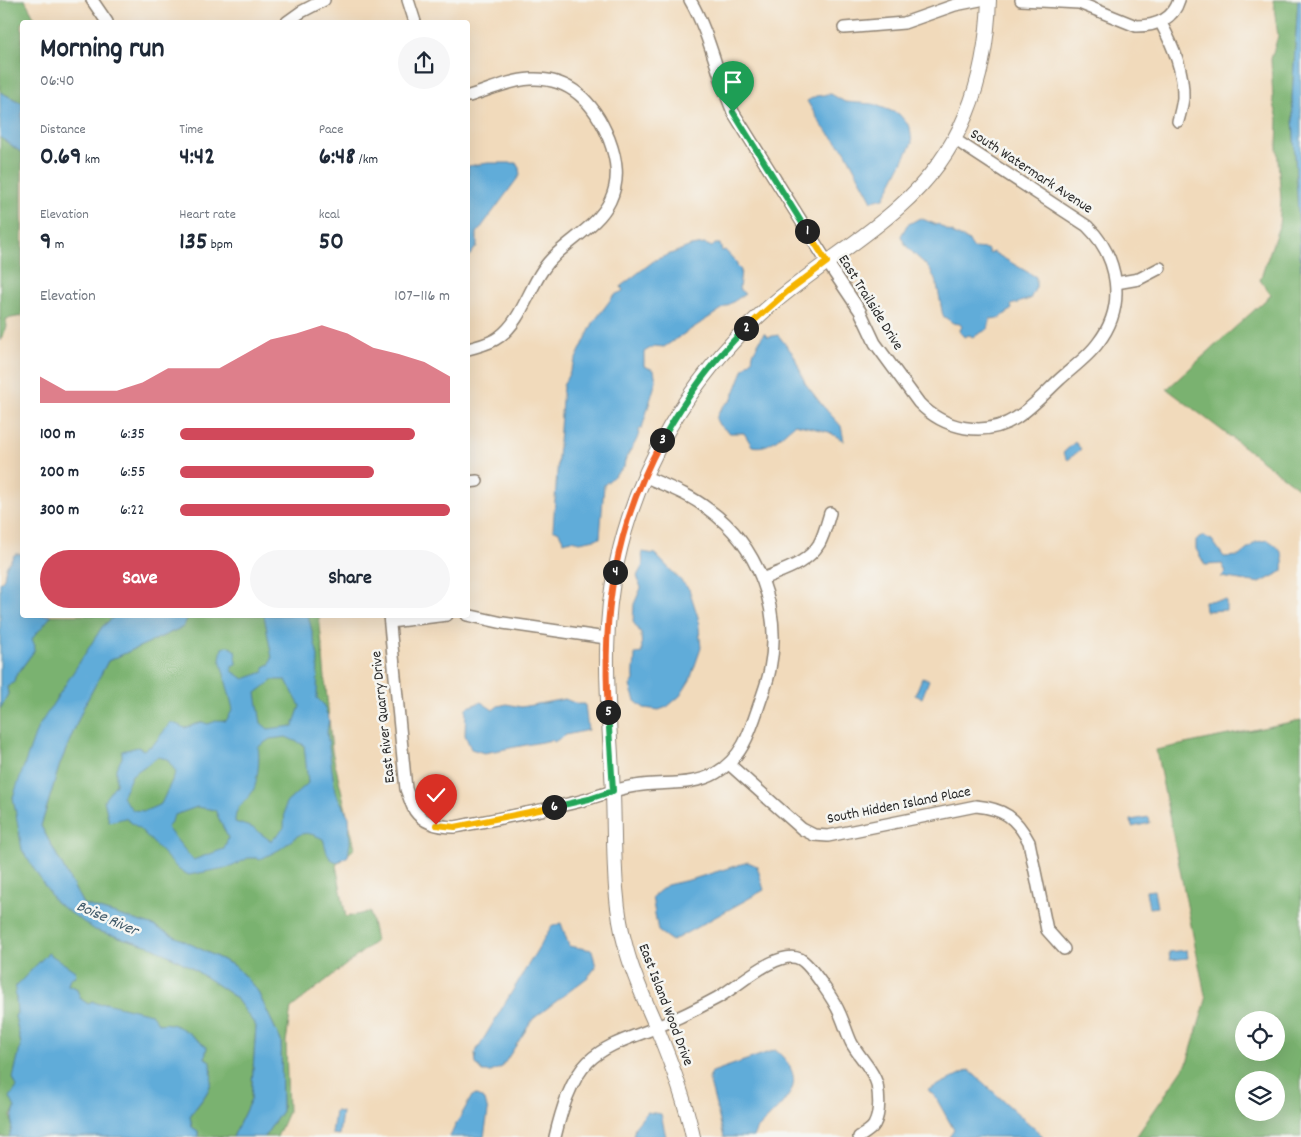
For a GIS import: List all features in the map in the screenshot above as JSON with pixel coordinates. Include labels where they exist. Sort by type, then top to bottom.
[{"type":"street","points":[[92,0],[106,20]]},
{"type":"street","points":[[289,20],[324,0]]},
{"type":"street","points":[[408,0],[413,20]]},
{"type":"street","name":"East Trailside Drive","points":[[690,0],[699,17],[724,92],[733,112],[827,262],[860,310],[875,343],[918,403],[927,411],[942,421],[956,426],[975,429]]},
{"type":"street","points":[[844,28],[904,23],[955,5],[980,0]]},
{"type":"street","name":"East Island Wood Drive","points":[[693,1137],[681,1093],[657,1027],[630,965],[620,923],[606,680],[606,638],[611,589],[616,563],[632,507],[644,476],[678,413],[716,360],[762,312],[900,206],[930,175],[954,139],[969,110],[982,68],[987,32],[988,0]]},
{"type":"street","points":[[1021,0],[1079,3],[1136,26],[1146,26],[1161,22],[1174,12],[1179,0]]},
{"type":"street","points":[[1161,22],[1174,51],[1182,76],[1183,99],[1178,121]]},
{"type":"street","points":[[470,95],[511,82],[531,79],[551,80],[568,87],[592,106],[602,122],[615,156],[617,177],[614,192],[609,203],[598,218],[546,265],[512,324],[500,337],[485,345],[470,349]]},
{"type":"street","name":"South Watermark Avenue","points":[[954,139],[1087,226],[1107,251],[1116,283],[1114,312],[1108,328],[1098,344],[1023,413],[1007,423],[994,427],[975,429]]},
{"type":"street","points":[[1116,283],[1139,279],[1160,268]]},
{"type":"street","points":[[613,791],[637,785],[693,781],[713,774],[728,764],[738,754],[749,735],[768,681],[771,664],[772,614],[762,579],[753,559],[740,540],[717,516],[689,496],[644,476]]},
{"type":"street","points":[[762,579],[797,565],[810,555],[820,542],[830,514]]},
{"type":"street","points":[[470,616],[503,623],[606,638]]},
{"type":"street","points":[[389,619],[404,618]]},
{"type":"street","name":"East River Quarry Drive","points":[[389,619],[406,789],[415,812],[426,821],[436,825],[455,827],[575,803],[613,791]]},
{"type":"street","name":"South Hidden Island Place","points":[[728,764],[802,829],[814,835],[833,835],[976,806],[994,808],[1009,816],[1022,829],[1028,842],[1047,930],[1064,950]]},
{"type":"street","points":[[555,1137],[562,1111],[575,1080],[588,1062],[605,1049],[718,998],[764,967],[782,958],[801,960],[814,973],[840,1012],[852,1043],[876,1082],[878,1101],[874,1125],[859,1137]]},
{"type":"green space","points":[[0,0],[25,0],[36,20],[20,20],[20,102],[0,92]]},
{"type":"green space","points":[[1273,0],[1298,0],[1292,98],[1301,270],[1301,490],[1167,389],[1271,295],[1260,280],[1279,226],[1281,199],[1277,147],[1278,119],[1273,100],[1271,59],[1278,36]]},
{"type":"green space","points":[[0,137],[20,152],[20,316],[6,319],[7,327],[0,341]]},
{"type":"green space","points":[[49,618],[112,618],[102,627],[72,677],[13,797],[95,930],[153,947],[189,966],[235,997],[256,1026],[251,1099],[233,1137],[198,1137],[198,1131],[192,1127],[190,1116],[208,1091],[212,1078],[210,1061],[159,1024],[105,1003],[98,1004],[92,1001],[88,1004],[81,999],[76,988],[68,985],[70,978],[15,987],[17,1013],[15,1016],[21,1044],[13,1078],[18,1087],[15,1108],[11,1116],[12,1131],[9,1137],[0,1137],[0,709],[8,694],[7,687],[14,681],[34,651],[31,639]]},
{"type":"green space","points":[[188,618],[319,618],[332,751],[355,848],[336,865],[346,917],[370,912],[376,941],[291,1008],[286,1042],[288,1112],[277,1137],[264,1137],[282,1111],[281,1041],[257,990],[235,966],[154,926],[83,904],[41,826],[60,764],[84,706],[108,661],[183,627]]},
{"type":"green space","points":[[1301,720],[1301,1137],[1136,1137],[1187,1063],[1206,1000],[1156,750]]},
{"type":"water","points":[[1298,0],[1301,0],[1301,270],[1292,98]]},
{"type":"water","points":[[0,92],[20,102],[20,152],[0,137]]},
{"type":"water","points":[[831,94],[845,102],[873,104],[899,114],[910,127],[912,143],[884,198],[872,201],[845,151],[822,126],[807,101],[816,96]]},
{"type":"water","points":[[488,163],[516,163],[520,175],[477,233],[477,246],[470,255],[470,166]]},
{"type":"water","points":[[920,218],[938,224],[953,232],[953,234],[968,240],[973,248],[987,249],[990,254],[993,252],[1036,277],[1036,287],[1030,299],[1011,305],[1012,309],[1000,318],[990,319],[988,329],[973,337],[969,335],[964,337],[959,331],[962,327],[960,324],[953,323],[943,316],[934,276],[926,265],[908,248],[901,236],[907,225]]},
{"type":"water","points":[[705,244],[712,247],[715,244],[720,244],[722,251],[725,250],[737,263],[741,270],[739,289],[745,294],[664,347],[654,346],[644,352],[644,366],[654,370],[656,381],[642,428],[639,430],[637,440],[626,457],[624,467],[604,485],[600,538],[580,542],[571,540],[564,542],[559,532],[553,529],[563,386],[593,323],[614,295],[623,291],[621,286],[655,260],[691,246]]},
{"type":"water","points":[[764,333],[768,337],[778,335],[794,355],[805,383],[841,426],[844,441],[829,432],[795,424],[770,444],[758,447],[752,446],[744,433],[730,433],[719,425],[716,419],[718,413],[731,401],[744,368],[752,360],[753,353]]},
{"type":"water","points":[[1075,442],[1081,449],[1068,460],[1063,453]]},
{"type":"water","points":[[1203,536],[1212,540],[1224,557],[1239,556],[1256,542],[1268,540],[1281,552],[1283,571],[1260,583],[1221,577],[1226,572],[1222,564],[1205,565],[1196,549],[1196,540]]},
{"type":"water","points":[[642,552],[655,554],[689,589],[698,617],[701,648],[690,680],[680,696],[667,707],[659,710],[644,708],[635,701],[630,686],[634,680],[635,654],[642,653],[641,633],[633,622],[634,604],[641,588],[637,576],[643,565]]},
{"type":"water","points":[[15,554],[20,554],[20,618],[50,618],[32,639],[35,646],[34,651],[14,681],[7,687],[8,694],[0,709],[0,583],[4,578],[6,567]]},
{"type":"water","points":[[1226,600],[1226,610],[1205,611],[1204,601]]},
{"type":"water","name":"Boise River","points":[[112,618],[188,618],[183,627],[108,661],[84,706],[60,764],[41,826],[83,904],[154,926],[235,966],[257,990],[281,1041],[282,1111],[264,1137],[233,1137],[251,1099],[256,1026],[235,997],[189,966],[153,947],[95,930],[55,902],[22,850],[13,797],[37,729],[102,627]]},
{"type":"water","points":[[265,618],[309,618],[318,656],[317,698],[323,704],[329,719],[327,732],[335,792],[349,817],[350,842],[348,856],[338,862],[334,861],[329,857],[323,839],[307,833],[296,837],[281,849],[259,860],[257,858],[248,858],[231,867],[189,875],[179,870],[140,829],[125,818],[109,822],[104,800],[116,784],[116,768],[122,758],[122,751],[138,747],[143,750],[153,745],[171,722],[185,728],[202,722],[208,724],[219,720],[226,721],[233,709],[220,659],[222,648],[229,646],[235,651],[237,663],[232,666],[232,671],[244,679],[264,672],[264,667],[270,664],[272,658]],"holes":[[[273,680],[286,680],[300,706],[293,726],[268,729],[261,723],[256,693]],[[286,737],[304,745],[308,783],[285,804],[284,828],[271,841],[253,828],[235,822],[236,815],[237,810],[250,796],[255,786],[259,756],[258,747],[270,739]],[[158,757],[167,759],[176,772],[161,804],[145,811],[133,810],[122,797],[132,775]],[[197,807],[215,810],[228,838],[224,849],[193,860],[167,828],[175,815]]]},
{"type":"water","points":[[922,678],[929,680],[922,698],[915,695]]},
{"type":"water","points":[[565,699],[577,704],[585,704],[588,730],[566,735],[554,742],[552,740],[484,753],[471,749],[465,735],[466,708],[481,702],[493,710],[498,706],[507,704],[521,707]]},
{"type":"water","points":[[1149,817],[1150,823],[1132,827],[1131,820]]},
{"type":"water","points":[[748,862],[757,866],[764,890],[672,941],[658,931],[652,897],[667,885]]},
{"type":"water","points":[[1154,890],[1157,907],[1149,908],[1146,891]]},
{"type":"water","points":[[561,923],[569,946],[592,950],[596,967],[588,977],[533,1019],[502,1067],[491,1072],[483,1072],[476,1064],[475,1053],[551,927]]},
{"type":"water","points":[[1187,950],[1188,958],[1170,960],[1169,952]]},
{"type":"water","points":[[48,953],[75,971],[76,976],[70,978],[68,985],[76,988],[81,999],[88,1004],[92,1001],[98,1004],[105,1003],[151,1014],[159,1024],[172,1024],[190,1034],[207,1047],[205,1058],[210,1061],[212,1078],[208,1091],[190,1116],[192,1127],[198,1131],[198,1137],[9,1137],[15,1108],[10,1097],[17,1087],[13,1078],[21,1044],[15,1016],[17,1013],[15,987]]},
{"type":"water","points":[[775,1050],[787,1062],[792,1072],[793,1083],[790,1093],[756,1130],[753,1137],[724,1137],[709,1079],[712,1072]]},
{"type":"water","points":[[969,1070],[1044,1137],[949,1137],[954,1130],[936,1098],[928,1090]]},
{"type":"water","points":[[477,1095],[485,1100],[488,1112],[484,1137],[449,1137],[472,1096]]},
{"type":"water","points":[[335,1111],[342,1112],[339,1135],[332,1134]]},
{"type":"water","points":[[647,1112],[661,1114],[666,1137],[633,1137],[635,1127]]},
{"type":"route","points":[[436,825],[455,827],[575,803],[613,791],[606,680],[606,638],[611,589],[616,563],[632,507],[661,442],[696,386],[716,360],[762,312],[827,262],[733,112]]}]
